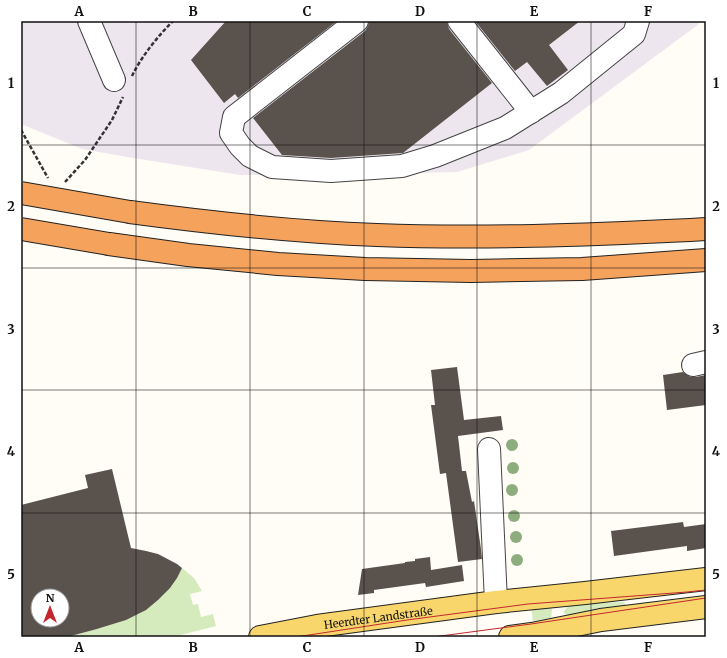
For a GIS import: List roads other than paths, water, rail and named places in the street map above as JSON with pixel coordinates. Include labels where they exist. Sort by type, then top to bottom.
[{"type":"highway","points":[[21,193],[130,212],[212,223],[290,230],[376,235],[483,238],[580,236],[706,229]]},
{"type":"highway","points":[[21,229],[109,244],[196,256],[278,264],[365,269],[471,271],[582,269],[706,260]]},
{"type":"main road","name":"Heerdter Landstraße","points":[[260,637],[317,626],[496,602],[706,579]]},
{"type":"main road","points":[[557,596],[559,633]]},
{"type":"main road","points":[[510,637],[532,634],[559,633],[601,620],[706,607]]},
{"type":"street","points":[[89,21],[123,85]]},
{"type":"street","points":[[357,21],[234,117],[231,133],[240,146],[250,156],[272,167],[331,172],[402,166],[435,156],[505,128],[561,93],[634,34],[638,21]]},
{"type":"street","points":[[459,21],[531,112]]},
{"type":"street","points":[[489,449],[496,602]]},
{"type":"tram line","points":[[296,637],[528,604],[706,590]]},
{"type":"tram line","points":[[433,637],[706,598]]}]
